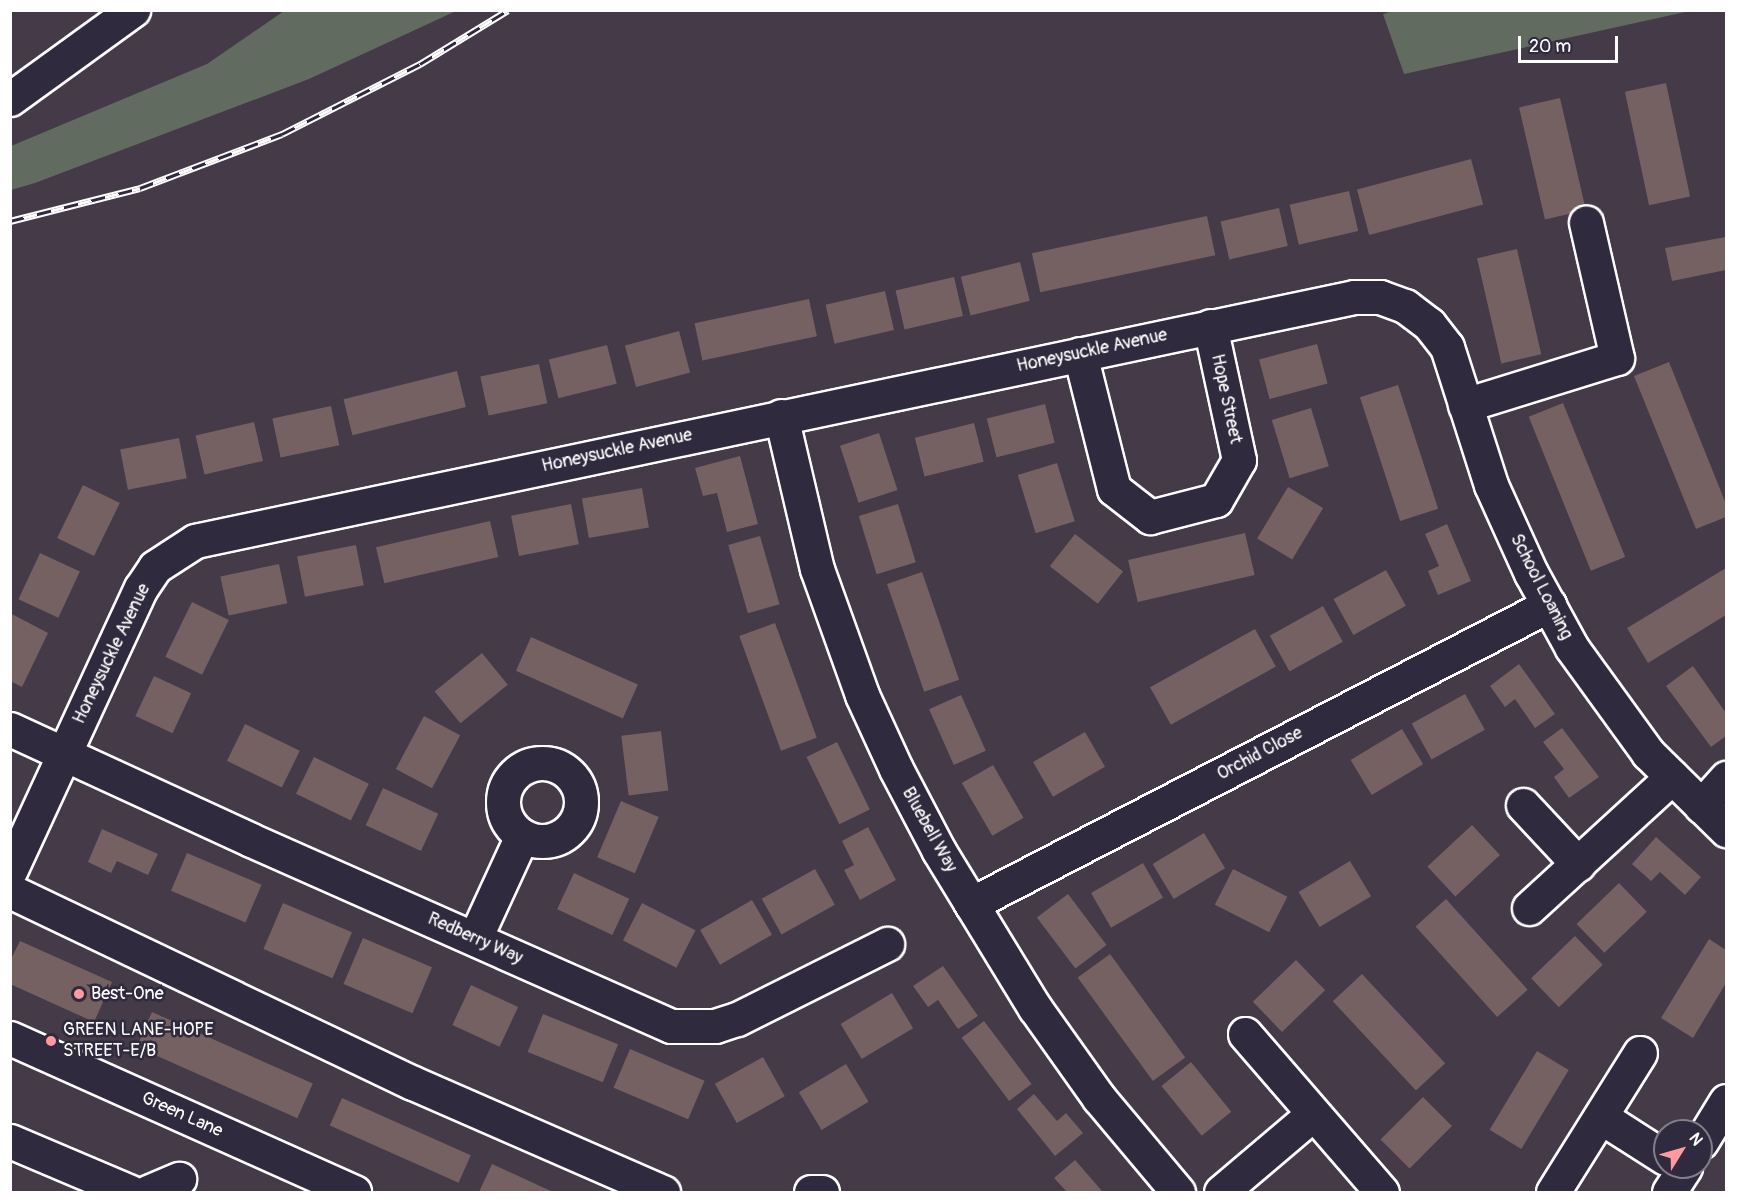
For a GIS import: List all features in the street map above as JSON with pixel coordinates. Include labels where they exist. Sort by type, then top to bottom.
[{"type":"street","points":[[10,99],[133,10]]},
{"type":"street","points":[[1465,405],[1617,358],[1586,223]]},
{"type":"street","name":"Honeysuckle Avenue","points":[[10,871],[141,588],[155,567],[195,541],[1354,297],[1380,297],[1405,306],[1413,312]]},
{"type":"street","name":"School Loaning","points":[[1413,312],[1429,324],[1447,347],[1491,485],[1549,605],[1579,658],[1648,753],[1726,830]]},
{"type":"street","name":"Hope Street","points":[[1080,354],[1114,489],[1150,517],[1216,500],[1239,460],[1210,326]]},
{"type":"street","name":"Bluebell Way","points":[[781,416],[817,569],[862,695],[896,769],[971,904],[1066,1053],[1099,1098],[1178,1192]]},
{"type":"street","name":"Orchid Close","points":[[971,904],[1549,605]]},
{"type":"street","name":"Redberry Way","points":[[10,729],[671,1026],[693,1028],[715,1026],[737,1019],[887,944]]},
{"type":"street","points":[[1529,908],[1672,777]]},
{"type":"street","points":[[1701,806],[1726,778]]},
{"type":"street","points":[[1524,805],[1578,864]]},
{"type":"street","points":[[475,938],[522,836]]},
{"type":"street","points":[[10,891],[412,1083],[663,1192]]},
{"type":"street","points":[[1245,1034],[1382,1192]]},
{"type":"street","name":"Green Lane","points":[[10,1038],[354,1192]]},
{"type":"street","points":[[1553,1192],[1640,1053]]},
{"type":"street","points":[[1713,1122],[1726,1101]]},
{"type":"street","points":[[1221,1192],[1313,1114]]},
{"type":"street","points":[[1600,1117],[1653,1155]]},
{"type":"street","points":[[10,1141],[130,1192]]},
{"type":"street","points":[[148,1192],[179,1179]]},
{"type":"street","points":[[811,1192],[822,1192]]},
{"type":"green space","points":[[1397,10],[1690,11],[1404,74],[1383,14]]},
{"type":"green space","points":[[284,11],[456,11],[309,79],[35,183],[11,190],[11,146],[207,64]]},
{"type":"building","points":[[1666,83],[1690,196],[1649,205],[1625,92]]},
{"type":"building","points":[[1560,98],[1586,210],[1545,220],[1519,107]]},
{"type":"building","points":[[1471,159],[1483,204],[1369,235],[1357,190]]},
{"type":"building","points":[[1349,191],[1358,231],[1299,245],[1290,205]]},
{"type":"building","points":[[1279,208],[1288,246],[1229,259],[1221,221]]},
{"type":"building","points":[[1207,216],[1215,255],[1040,292],[1032,253]]},
{"type":"building","points":[[1726,237],[1726,270],[1672,281],[1665,248]]},
{"type":"building","points":[[1517,249],[1541,354],[1501,363],[1477,258]]},
{"type":"building","points":[[1020,262],[1030,301],[970,316],[961,277]]},
{"type":"building","points":[[954,277],[963,316],[905,329],[896,290]]},
{"type":"building","points":[[885,291],[894,330],[835,344],[826,305]]},
{"type":"building","points":[[809,299],[817,336],[702,360],[695,323]]},
{"type":"building","points":[[679,331],[690,373],[636,387],[625,345]]},
{"type":"building","points":[[1317,344],[1328,384],[1270,399],[1259,360]]},
{"type":"building","points":[[607,345],[617,384],[558,398],[549,360]]},
{"type":"building","points":[[1669,362],[1726,504],[1726,517],[1696,529],[1634,376]]},
{"type":"building","points":[[539,364],[547,403],[489,416],[480,376]]},
{"type":"building","points":[[457,371],[466,407],[352,435],[343,399]]},
{"type":"building","points":[[1398,385],[1438,509],[1400,521],[1360,397]]},
{"type":"building","points":[[1563,403],[1625,557],[1591,571],[1529,417]]},
{"type":"building","points":[[1045,404],[1055,443],[996,457],[987,419]]},
{"type":"building","points":[[331,406],[339,445],[281,458],[272,418]]},
{"type":"building","points":[[1311,408],[1329,466],[1290,478],[1272,420]]},
{"type":"building","points":[[254,422],[263,461],[205,474],[196,435]]},
{"type":"building","points":[[974,423],[984,462],[924,477],[915,438]]},
{"type":"building","points":[[879,433],[898,490],[859,503],[840,446]]},
{"type":"building","points":[[179,438],[187,478],[128,490],[120,449]]},
{"type":"building","points":[[740,456],[758,524],[727,532],[717,493],[703,496],[695,468]]},
{"type":"building","points":[[1057,463],[1075,521],[1036,533],[1018,475]]},
{"type":"building","points":[[83,485],[120,503],[94,556],[57,538]]},
{"type":"building","points":[[1288,487],[1323,508],[1292,560],[1257,538]]},
{"type":"building","points":[[642,488],[649,527],[589,538],[582,499]]},
{"type":"building","points":[[571,504],[579,544],[519,556],[511,516]]},
{"type":"building","points":[[898,504],[916,562],[877,574],[859,516]]},
{"type":"building","points":[[490,521],[498,557],[384,583],[376,547]]},
{"type":"building","points":[[1447,524],[1471,581],[1438,595],[1428,571],[1439,566],[1425,534]]},
{"type":"building","points":[[1245,533],[1255,575],[1138,602],[1128,560]]},
{"type":"building","points":[[1075,534],[1123,572],[1098,604],[1050,566]]},
{"type":"building","points":[[760,536],[780,604],[748,613],[728,545]]},
{"type":"building","points":[[356,545],[364,585],[305,597],[297,556]]},
{"type":"building","points":[[40,553],[80,572],[58,618],[18,599]]},
{"type":"building","points":[[279,564],[287,603],[229,616],[220,576]]},
{"type":"building","points":[[1726,568],[1726,615],[1648,663],[1627,628]]},
{"type":"building","points":[[1386,570],[1406,606],[1353,635],[1334,599]]},
{"type":"building","points":[[922,572],[959,680],[924,692],[887,584]]},
{"type":"building","points":[[192,602],[229,620],[202,675],[165,657]]},
{"type":"building","points":[[1323,606],[1343,642],[1290,671],[1270,636]]},
{"type":"building","points":[[12,614],[48,633],[22,687],[10,681]]},
{"type":"building","points":[[775,623],[817,738],[781,751],[739,636]]},
{"type":"building","points":[[1255,629],[1276,667],[1171,725],[1150,687]]},
{"type":"building","points":[[531,637],[638,685],[623,718],[516,671]]},
{"type":"building","points":[[482,653],[508,685],[460,723],[435,691]]},
{"type":"building","points":[[1519,664],[1555,714],[1535,728],[1515,699],[1505,707],[1490,686]]},
{"type":"building","points":[[1693,666],[1726,713],[1726,736],[1711,747],[1666,686]]},
{"type":"building","points":[[154,676],[191,693],[173,733],[135,716]]},
{"type":"building","points":[[1465,694],[1485,730],[1432,759],[1412,724]]},
{"type":"building","points":[[961,695],[986,751],[954,765],[929,709]]},
{"type":"building","points":[[424,716],[460,735],[432,788],[396,769]]},
{"type":"building","points":[[245,724],[300,751],[282,788],[227,761]]},
{"type":"building","points":[[1562,728],[1599,777],[1569,798],[1554,777],[1564,769],[1543,742]]},
{"type":"building","points":[[1402,729],[1423,764],[1372,795],[1351,760]]},
{"type":"building","points":[[661,731],[668,791],[629,795],[621,736]]},
{"type":"building","points":[[1085,732],[1105,767],[1053,797],[1033,762]]},
{"type":"building","points":[[837,742],[870,809],[839,824],[806,757]]},
{"type":"building","points":[[314,757],[369,784],[351,821],[296,794]]},
{"type":"building","points":[[993,765],[1023,818],[992,836],[962,783]]},
{"type":"building","points":[[383,788],[438,814],[421,851],[366,825]]},
{"type":"building","points":[[621,801],[659,817],[635,873],[597,857]]},
{"type":"building","points":[[1472,825],[1500,855],[1455,897],[1427,867]]},
{"type":"building","points":[[868,827],[896,880],[860,900],[844,870],[854,865],[842,841]]},
{"type":"building","points":[[102,829],[158,854],[148,875],[117,861],[111,873],[88,862]]},
{"type":"building","points":[[1204,833],[1225,868],[1174,899],[1153,864]]},
{"type":"building","points":[[1656,837],[1701,877],[1685,895],[1660,872],[1651,881],[1632,864]]},
{"type":"building","points":[[187,853],[262,885],[246,922],[171,891]]},
{"type":"building","points":[[1350,861],[1371,896],[1320,927],[1299,892]]},
{"type":"building","points":[[1143,863],[1163,898],[1111,928],[1091,893]]},
{"type":"building","points":[[815,869],[835,905],[782,934],[762,899]]},
{"type":"building","points":[[1233,869],[1287,897],[1269,932],[1215,905]]},
{"type":"building","points":[[574,873],[629,899],[612,935],[557,909]]},
{"type":"building","points":[[1619,883],[1647,912],[1604,953],[1577,924]]},
{"type":"building","points":[[1068,894],[1107,945],[1075,969],[1037,917]]},
{"type":"building","points":[[1446,899],[1528,990],[1497,1017],[1416,926]]},
{"type":"building","points":[[752,900],[772,935],[720,965],[700,930]]},
{"type":"building","points":[[283,903],[352,932],[333,978],[263,949]]},
{"type":"building","points":[[642,903],[695,930],[676,968],[623,940]]},
{"type":"building","points":[[1575,936],[1603,965],[1559,1007],[1531,978]]},
{"type":"building","points":[[363,938],[432,967],[413,1013],[343,984]]},
{"type":"building","points":[[1709,939],[1726,950],[1726,983],[1693,1038],[1661,1018]]},
{"type":"building","points":[[20,941],[112,982],[94,1022],[10,984],[10,961]]},
{"type":"building","points":[[1110,954],[1185,1058],[1153,1081],[1078,978]]},
{"type":"building","points":[[1296,960],[1325,990],[1282,1032],[1253,1002]]},
{"type":"building","points":[[943,966],[978,1016],[958,1029],[938,1000],[928,1007],[913,986]]},
{"type":"building","points":[[1362,974],[1445,1063],[1416,1091],[1333,1001]]},
{"type":"building","points":[[471,985],[518,1007],[500,1047],[452,1025]]},
{"type":"building","points":[[892,993],[913,1028],[862,1059],[841,1024]]},
{"type":"building","points":[[152,1012],[313,1084],[297,1118],[137,1047]]},
{"type":"building","points":[[543,1014],[618,1044],[603,1082],[528,1052]]},
{"type":"building","points":[[984,1021],[1032,1084],[1009,1101],[962,1038]]},
{"type":"building","points":[[630,1049],[705,1081],[688,1119],[614,1088]]},
{"type":"building","points":[[1537,1051],[1569,1070],[1521,1149],[1490,1130]]},
{"type":"building","points":[[763,1057],[785,1096],[737,1123],[715,1084]]},
{"type":"building","points":[[1191,1062],[1231,1112],[1202,1136],[1161,1086]]},
{"type":"building","points":[[846,1064],[869,1102],[822,1130],[799,1092]]},
{"type":"building","points":[[1034,1094],[1057,1121],[1066,1113],[1083,1133],[1055,1156],[1017,1109]]},
{"type":"building","points":[[1423,1097],[1452,1126],[1410,1168],[1381,1139]]},
{"type":"building","points":[[342,1098],[471,1155],[459,1183],[330,1125]]},
{"type":"building","points":[[1075,1160],[1103,1192],[1067,1192],[1054,1178]]},
{"type":"building","points":[[492,1164],[553,1192],[479,1192]]},
{"type":"railway","points":[[10,221],[140,188],[282,134],[420,64],[508,10]]},
{"type":"place","name":"Best-One","points":[[79,994]]},
{"type":"place","name":"GREEN LANE-HOPE STREET-E/B","points":[[51,1041]]}]
